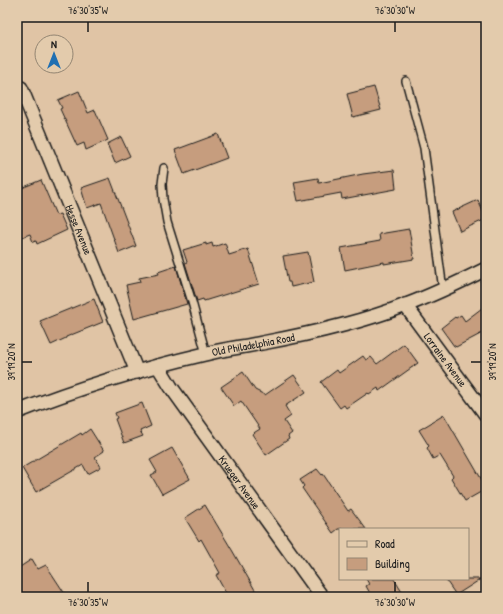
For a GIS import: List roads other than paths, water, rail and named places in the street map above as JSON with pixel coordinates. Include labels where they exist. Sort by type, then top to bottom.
[{"type":"street","name":"Hesse Avenue","points":[[21,88],[137,372]]},
{"type":"street","name":"Old Philadelphia Road","points":[[17,412],[81,388],[158,366],[206,354],[316,331],[405,306],[443,290],[486,269]]},
{"type":"street","name":"Lorraine Avenue","points":[[405,306],[486,415]]},
{"type":"street","name":"Krueger Avenue","points":[[158,366],[171,387],[322,597]]},
{"type":"lane","points":[[406,81],[424,148],[443,290]]},
{"type":"lane","points":[[164,168],[162,184],[167,222],[192,302],[206,354]]}]
